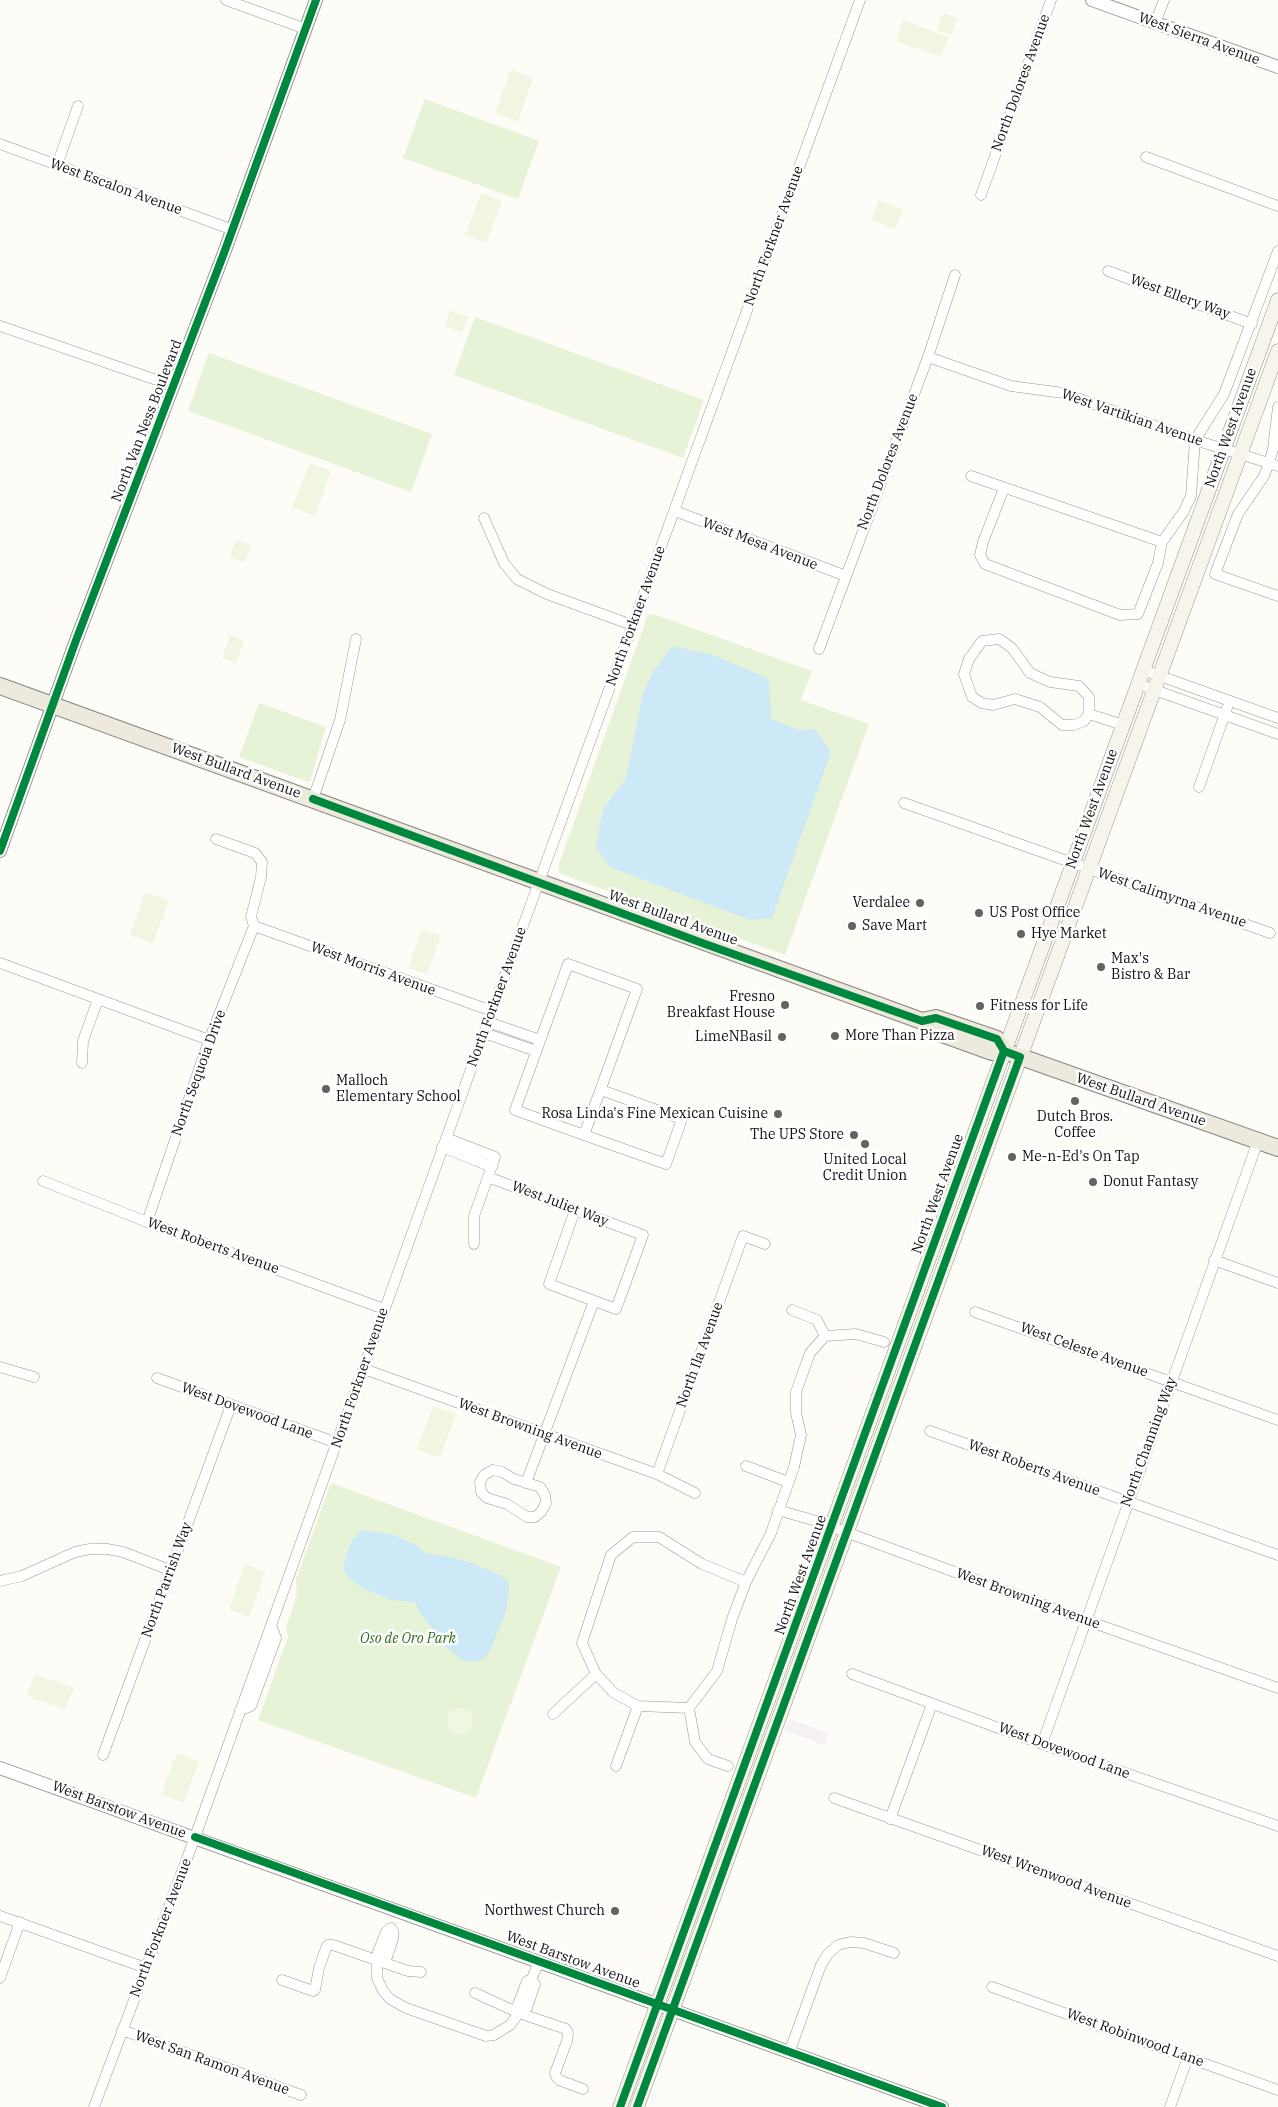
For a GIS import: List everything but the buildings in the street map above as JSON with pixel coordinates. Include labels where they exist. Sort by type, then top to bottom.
[{"type":"main road","name":"North West Avenue","points":[[620,2107],[1278,300]]},
{"type":"main road","name":"North West Avenue","points":[[637,2107],[1278,351]]},
{"type":"main road","name":"West Bullard Avenue","points":[[0,686],[922,1021],[936,1018],[997,1039],[1004,1051],[1278,1148]]},
{"type":"main road","points":[[892,1408],[899,1371],[933,1274],[932,1263],[928,1259]]},
{"type":"street","points":[[226,0],[306,29]]},
{"type":"street","name":"North Van Ness Boulevard","points":[[0,852],[75,643],[233,230],[316,0]]},
{"type":"street","name":"North Forkner Avenue","points":[[94,2107],[195,1837],[444,1143],[860,0]]},
{"type":"street","name":"North Dolores Avenue","points":[[981,195],[1051,0]]},
{"type":"street","name":"West Sierra Avenue","points":[[1092,0],[1278,67]]},
{"type":"street","points":[[1155,23],[1164,0]]},
{"type":"street","points":[[57,165],[78,106]]},
{"type":"street","name":"West Escalon Avenue","points":[[0,144],[233,230]]},
{"type":"street","points":[[1146,157],[1278,206]]},
{"type":"street","name":"North West Avenue","points":[[1004,488],[983,542],[980,555],[985,564],[1120,615],[1138,614],[1158,563],[1162,542],[1184,511],[1191,496],[1195,440],[1224,394],[1278,251]]},
{"type":"street","name":"West Ellery Way","points":[[1108,271],[1252,324]]},
{"type":"street","name":"North Dolores Avenue","points":[[820,649],[928,357],[955,275]]},
{"type":"street","points":[[0,326],[174,386]]},
{"type":"street","name":"West Vartikian Avenue","points":[[928,357],[1011,386],[1063,393],[1224,450],[1241,453],[1273,465]]},
{"type":"street","points":[[1278,407],[1273,465],[1238,514],[1215,574],[1278,596]]},
{"type":"street","points":[[971,476],[1162,542]]},
{"type":"street","name":"West Mesa Avenue","points":[[675,511],[846,576]]},
{"type":"street","points":[[484,518],[504,564],[517,579],[547,594],[632,625]]},
{"type":"street","points":[[313,799],[340,720],[356,639]]},
{"type":"street","points":[[999,639],[1012,648],[1030,673],[1050,682],[1079,686],[1089,698],[1090,714],[1084,721],[1074,725],[1062,725],[1040,707],[1015,698],[993,706],[982,704],[972,698],[967,687],[964,674],[969,659],[982,641],[999,639]]},
{"type":"street","points":[[1143,670],[1156,682],[1225,715],[1278,734]]},
{"type":"street","points":[[1138,684],[1156,682],[1229,701],[1278,718]]},
{"type":"street","points":[[1199,787],[1229,701]]},
{"type":"street","points":[[1090,714],[1123,725]]},
{"type":"street","name":"West Calimyrna Avenue","points":[[904,803],[1270,933]]},
{"type":"street","name":"North Sequoia Drive","points":[[147,1222],[210,1040],[254,926],[251,917],[262,877],[260,857],[255,853],[216,839]]},
{"type":"street","name":"West Morris Avenue","points":[[254,926],[492,1011]]},
{"type":"street","points":[[0,963],[210,1040]]},
{"type":"street","points":[[584,1135],[637,989],[568,964],[515,1110],[584,1135],[666,1164],[682,1119],[601,1090]]},
{"type":"street","points":[[82,1063],[83,1041],[98,999]]},
{"type":"street","points":[[488,1022],[540,1040]]},
{"type":"street","points":[[484,1033],[536,1051]]},
{"type":"street","name":"North Channing Way","points":[[1042,1744],[1127,1502],[1258,1141]]},
{"type":"street","name":"West Juliet Way","points":[[444,1143],[575,1210],[643,1235],[616,1309],[594,1301]]},
{"type":"street","points":[[474,1244],[474,1216],[492,1167]]},
{"type":"street","name":"West Roberts Avenue","points":[[42,1181],[147,1222],[384,1309]]},
{"type":"street","points":[[526,1483],[594,1301],[548,1284],[575,1210]]},
{"type":"street","name":"North Ila Avenue","points":[[656,1474],[743,1236],[765,1244]]},
{"type":"street","points":[[1214,1260],[1278,1283]]},
{"type":"street","points":[[792,1310],[817,1320],[825,1336]]},
{"type":"street","name":"West Celeste Avenue","points":[[975,1312],[1278,1420]]},
{"type":"street","points":[[728,1766],[708,1759],[695,1742],[689,1708],[717,1671],[732,1619],[746,1582],[771,1533],[794,1467],[801,1435],[796,1413],[796,1392],[810,1353],[825,1336],[856,1334],[884,1342]]},
{"type":"street","points":[[0,1367],[34,1377]]},
{"type":"street","name":"West Browning Avenue","points":[[364,1369],[656,1474],[695,1493]]},
{"type":"street","name":"West Dovewood Lane","points":[[157,1378],[337,1443]]},
{"type":"street","name":"North Parrish Way","points":[[103,1755],[231,1405]]},
{"type":"street","name":"West Roberts Avenue","points":[[930,1432],[1278,1555]]},
{"type":"street","points":[[746,1466],[788,1482]]},
{"type":"street","points":[[494,1470],[526,1483],[540,1487],[546,1495],[544,1507],[535,1517],[527,1517],[506,1504],[488,1498],[480,1488],[480,1482],[484,1474],[494,1470]]},
{"type":"street","name":"West Browning Avenue","points":[[778,1510],[831,1527],[1278,1688]]},
{"type":"street","points":[[689,1708],[638,1706],[614,1693],[596,1674],[582,1643],[612,1556],[633,1537],[659,1537],[702,1564],[746,1582]]},
{"type":"street","points":[[0,1581],[22,1576],[75,1552],[90,1549],[107,1549],[123,1552],[170,1570]]},
{"type":"street","points":[[553,1714],[596,1674]]},
{"type":"street","name":"West Dovewood Lane","points":[[852,1674],[1042,1744],[1278,1826]]},
{"type":"street","points":[[890,1819],[932,1704]]},
{"type":"street","points":[[616,1766],[638,1706]]},
{"type":"street","name":"West Barstow Avenue","points":[[0,1768],[942,2107]]},
{"type":"street","name":"West Wrenwood Avenue","points":[[834,1798],[1278,1956]]},
{"type":"street","points":[[379,1961],[387,1957],[393,1939],[391,1928],[397,1910]]},
{"type":"street","points":[[0,1916],[146,1968]]},
{"type":"street","points":[[0,1978],[20,1922]]},
{"type":"street","points":[[789,2052],[821,1965],[828,1954],[838,1945],[850,1942],[864,1943],[894,1953]]},
{"type":"street","points":[[282,1980],[312,1991],[315,1990],[319,1968],[328,1945],[333,1945],[408,1971],[421,1972]]},
{"type":"street","points":[[379,1961],[377,1978],[383,1991],[390,1999],[406,2008],[486,2036],[494,2035],[510,2025],[519,2013]]},
{"type":"street","points":[[519,2013],[517,2008],[527,1981],[531,1981],[539,1961]]},
{"type":"street","name":"West Robinwood Lane","points":[[992,1987],[1278,2090]]},
{"type":"street","points":[[475,1993],[519,2013],[567,2031],[567,2041],[555,2073],[559,2080],[583,2089]]},
{"type":"street","name":"West San Ramon Avenue","points":[[122,2030],[301,2096]]},
{"type":"street","points":[[1170,2107],[1188,2057]]},
{"type":"shaded area","points":[[789,1719],[828,1733],[824,1745],[784,1730]]},
{"type":"green space","points":[[943,13],[957,18],[951,35],[937,30]]},
{"type":"green space","points":[[903,20],[948,37],[941,57],[896,41]]},
{"type":"green space","points":[[511,69],[533,78],[518,122],[495,113]]},
{"type":"green space","points":[[425,99],[539,141],[518,199],[403,158]]},
{"type":"green space","points":[[481,193],[502,201],[486,243],[465,235]]},
{"type":"green space","points":[[879,200],[903,209],[895,229],[871,220]]},
{"type":"green space","points":[[450,310],[468,317],[462,333],[445,326]]},
{"type":"green space","points":[[475,317],[704,400],[683,458],[454,375]]},
{"type":"green space","points":[[209,353],[432,434],[411,492],[188,411]]},
{"type":"green space","points":[[310,463],[331,471],[315,516],[292,507]]},
{"type":"green space","points":[[236,540],[251,545],[245,562],[230,557]]},
{"type":"green space","points":[[648,614],[656,615],[812,671],[801,700],[869,724],[785,955],[561,874],[558,867]]},
{"type":"green space","points":[[230,635],[244,640],[236,663],[222,658]]},
{"type":"green space","points":[[259,703],[326,727],[310,781],[308,782],[239,757]]},
{"type":"green space","points":[[145,892],[169,901],[153,943],[130,935]]},
{"type":"green space","points":[[422,929],[441,936],[427,974],[408,968]]},
{"type":"green space","points":[[433,1406],[456,1414],[440,1458],[417,1449]]},
{"type":"green space","name":"Oso de Oro Park","points":[[331,1483],[561,1567],[476,1798],[258,1720],[288,1637],[286,1628],[297,1594],[296,1579]]},
{"type":"green space","points":[[245,1564],[265,1572],[249,1617],[229,1609]]},
{"type":"green space","points":[[35,1674],[74,1688],[65,1709],[27,1696]]},
{"type":"green space","points":[[460,1708],[469,1712],[473,1721],[469,1730],[460,1734],[451,1730],[447,1721],[451,1712]]},
{"type":"green space","points":[[177,1753],[199,1761],[184,1803],[161,1794]]},
{"type":"water","points":[[672,646],[713,655],[769,679],[771,719],[799,730],[815,729],[831,752],[772,918],[750,920],[610,867],[596,847],[603,809],[626,778],[642,697],[652,673]]},
{"type":"water","points":[[362,1530],[394,1535],[417,1546],[425,1553],[472,1563],[501,1576],[509,1583],[507,1609],[490,1651],[485,1658],[472,1662],[463,1660],[445,1646],[419,1611],[415,1602],[390,1600],[361,1587],[349,1578],[344,1570],[345,1559],[352,1540]]},
{"type":"cycle path","points":[[0,851],[75,643],[224,253],[316,0]]},
{"type":"cycle path","points":[[313,799],[705,944],[922,1021],[936,1018],[997,1039],[1004,1051],[1020,1057],[637,2107]]},
{"type":"cycle path","points":[[620,2107],[1004,1051]]},
{"type":"cycle path","points":[[195,1837],[942,2107]]},
{"type":"place","name":"Verdalee","points":[[920,903]]},
{"type":"place","name":"US Post Office","points":[[979,913]]},
{"type":"place","name":"Save Mart","points":[[852,926]]},
{"type":"place","name":"Hye Market","points":[[1021,934]]},
{"type":"place","name":"Max's Bistro & Bar","points":[[1101,967]]},
{"type":"place","name":"Fresno Breakfast House","points":[[785,1005]]},
{"type":"place","name":"Fitness for Life","points":[[980,1006]]},
{"type":"place","name":"More Than Pizza","points":[[835,1036]]},
{"type":"place","name":"LimeNBasil","points":[[782,1037]]},
{"type":"place","name":"Malloch Elementary School","points":[[326,1089]]},
{"type":"place","name":"Dutch Bros. Coffee","points":[[1075,1101]]},
{"type":"place","name":"Rosa Linda's Fine Mexican Cuisine","points":[[778,1114]]},
{"type":"place","name":"The UPS Store","points":[[854,1135]]},
{"type":"place","name":"United Local Credit Union","points":[[865,1144]]},
{"type":"place","name":"Me-n-Ed's On Tap","points":[[1012,1157]]},
{"type":"place","name":"Donut Fantasy","points":[[1093,1182]]},
{"type":"place","name":"Northwest Church","points":[[615,1911]]}]
